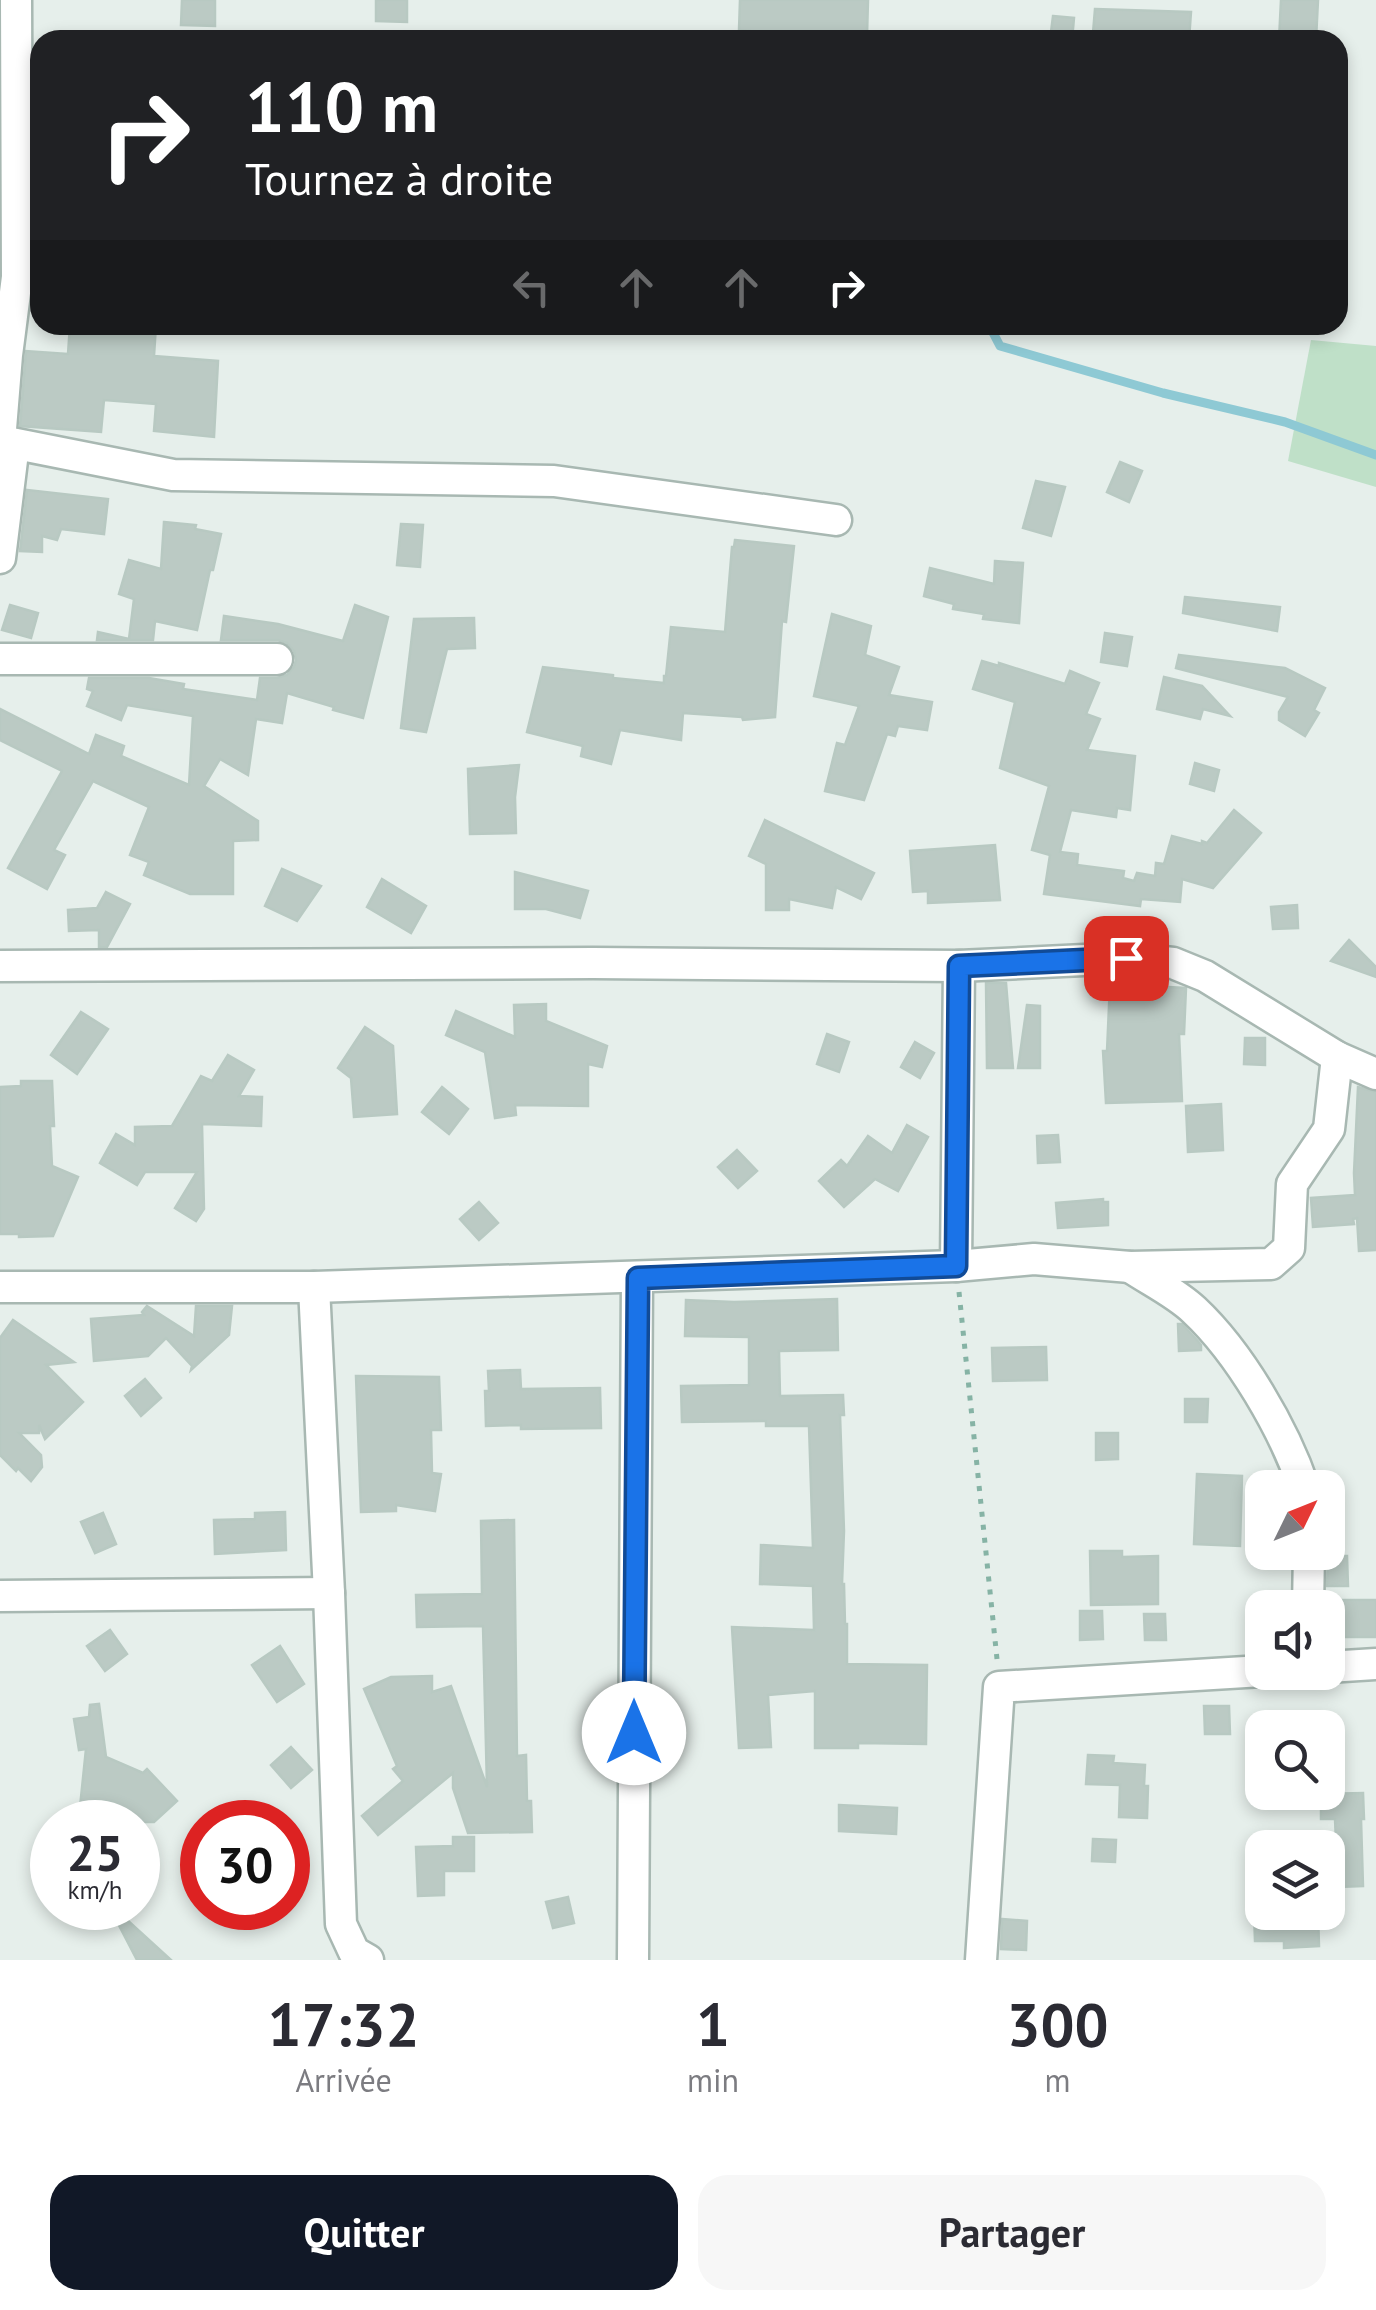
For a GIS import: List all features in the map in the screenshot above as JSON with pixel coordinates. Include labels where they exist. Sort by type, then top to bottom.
[{"type":"street","points":[[0,558],[7,355],[17,278],[16,0]]},
{"type":"street","points":[[5,442],[173,475],[554,482],[836,520]]},
{"type":"street","points":[[0,659],[277,659]]},
{"type":"street","points":[[0,966],[959,966],[1126,958],[1172,963],[1205,976],[1337,1057],[1376,1074]]},
{"type":"street","points":[[956,1266],[959,966]]},
{"type":"street","points":[[0,1287],[314,1287],[956,1266],[1034,1259],[1130,1267],[1271,1264],[1289,1248],[1292,1184],[1329,1129],[1337,1057]]},
{"type":"street","points":[[1130,1267],[1193,1308],[1236,1357],[1292,1452],[1298,1470]]},
{"type":"street","points":[[632,1960],[638,1278]]},
{"type":"street","points":[[314,1287],[340,1924],[354,1952],[368,1960]]},
{"type":"street","points":[[0,1596],[329,1592]]},
{"type":"street","points":[[1345,1666],[1376,1664]]},
{"type":"street","points":[[981,1960],[1000,1687],[1245,1672]]},
{"type":"path","points":[[956,1266],[1000,1687]]},
{"type":"green space","points":[[1311,340],[1376,346],[1376,487],[1288,461]]},
{"type":"building","points":[[182,0],[215,0],[215,26],[181,25]]},
{"type":"building","points":[[376,0],[407,0],[407,22],[376,21]]},
{"type":"building","points":[[740,0],[868,0],[867,30],[739,30]]},
{"type":"building","points":[[1281,0],[1318,0],[1316,30],[1280,30]]},
{"type":"building","points":[[1095,9],[1191,12],[1190,30],[1093,30]]},
{"type":"building","points":[[1053,16],[1074,18],[1073,30],[1051,30]]},
{"type":"building","points":[[69,335],[155,335],[154,356],[218,361],[214,437],[154,431],[156,404],[104,400],[101,432],[20,426],[26,351],[68,354]]},
{"type":"building","points":[[1120,462],[1142,471],[1129,502],[1107,492]]},
{"type":"building","points":[[1036,481],[1065,487],[1051,536],[1023,528]]},
{"type":"building","points":[[27,490],[108,499],[104,534],[61,529],[57,540],[42,536],[42,552],[20,551]]},
{"type":"building","points":[[164,522],[196,525],[195,529],[221,534],[197,630],[155,621],[153,640],[97,640],[98,632],[129,639],[134,599],[119,594],[129,560],[161,569]]},
{"type":"building","points":[[401,524],[423,525],[420,567],[397,565]]},
{"type":"building","points":[[735,540],[794,546],[786,622],[782,621],[775,717],[743,720],[683,713],[681,740],[620,730],[611,764],[581,756],[583,746],[527,732],[543,667],[664,683],[671,627],[725,632]]},
{"type":"building","points":[[995,561],[1023,563],[1019,623],[983,619],[984,614],[953,609],[954,604],[924,596],[930,568],[994,584]]},
{"type":"building","points":[[1185,597],[1280,607],[1277,631],[1183,613]]},
{"type":"building","points":[[10,605],[38,613],[31,638],[2,630]]},
{"type":"building","points":[[355,605],[388,617],[363,718],[287,693],[282,723],[256,719],[248,775],[220,759],[204,786],[258,821],[258,840],[233,841],[233,894],[190,894],[144,875],[149,862],[130,855],[149,807],[93,781],[54,850],[65,855],[47,889],[8,868],[62,771],[0,740],[0,709],[89,754],[96,735],[124,746],[121,756],[189,785],[193,716],[127,705],[121,720],[87,706],[93,691],[87,689],[89,678],[149,678],[184,684],[183,689],[257,700],[260,678],[287,675],[294,667],[294,651],[278,640],[221,640],[224,616],[278,624],[343,641]]},
{"type":"building","points":[[832,614],[871,626],[865,655],[899,667],[889,695],[932,702],[927,730],[898,726],[895,736],[887,734],[864,800],[825,791],[837,743],[845,745],[859,706],[814,696]]},
{"type":"building","points":[[474,618],[475,648],[447,649],[426,732],[401,728],[414,619]]},
{"type":"building","points":[[1105,633],[1132,637],[1127,666],[1101,662]]},
{"type":"building","points":[[1179,655],[1285,668],[1325,688],[1314,710],[1319,713],[1305,736],[1279,720],[1288,697],[1176,668]]},
{"type":"building","points":[[982,661],[1065,684],[1070,671],[1099,683],[1086,714],[1100,719],[1087,750],[1135,756],[1130,810],[1117,808],[1116,817],[1071,810],[1060,852],[1078,854],[1077,865],[1124,871],[1123,878],[1134,881],[1137,873],[1155,876],[1156,863],[1164,864],[1172,836],[1207,843],[1234,810],[1261,833],[1213,888],[1182,879],[1180,902],[1141,899],[1140,906],[1044,894],[1050,855],[1032,850],[1049,786],[1000,768],[1015,702],[973,689]]},
{"type":"building","points":[[1164,677],[1202,686],[1230,716],[1203,709],[1200,719],[1157,709]]},
{"type":"building","points":[[1195,763],[1219,770],[1214,791],[1190,784]]},
{"type":"building","points":[[519,765],[516,833],[470,834],[468,769]]},
{"type":"building","points":[[765,820],[874,873],[861,899],[836,887],[832,908],[789,899],[789,910],[766,910],[766,864],[749,856]]},
{"type":"building","points":[[995,845],[1000,900],[928,903],[928,891],[913,892],[910,851]]},
{"type":"building","points":[[282,869],[321,886],[297,921],[265,906]]},
{"type":"building","points":[[515,872],[588,891],[580,918],[546,909],[515,909]]},
{"type":"building","points":[[382,879],[426,906],[411,933],[367,907]]},
{"type":"building","points":[[106,892],[130,904],[107,947],[99,947],[99,930],[69,931],[68,910],[97,908]]},
{"type":"building","points":[[1297,905],[1298,928],[1273,929],[1271,907]]},
{"type":"building","points":[[1349,940],[1376,967],[1376,977],[1331,961]]},
{"type":"building","points":[[986,983],[1006,983],[1013,1068],[987,1068]]},
{"type":"building","points":[[1110,984],[1186,988],[1184,1034],[1179,1034],[1182,1101],[1106,1103],[1103,1051],[1107,1051]]},
{"type":"building","points":[[546,1004],[546,1021],[607,1046],[602,1067],[588,1064],[588,1106],[515,1105],[516,1115],[495,1118],[485,1052],[446,1035],[456,1011],[515,1037],[514,1005]]},
{"type":"building","points":[[1027,1005],[1040,1006],[1040,1068],[1018,1068]]},
{"type":"building","points":[[81,1012],[108,1029],[77,1074],[51,1055]]},
{"type":"building","points":[[365,1027],[393,1046],[397,1114],[354,1117],[351,1078],[338,1068]]},
{"type":"building","points":[[827,1034],[849,1042],[839,1072],[817,1064]]},
{"type":"building","points":[[1245,1038],[1265,1038],[1265,1065],[1244,1064]]},
{"type":"building","points":[[915,1042],[934,1053],[920,1078],[901,1067]]},
{"type":"building","points":[[228,1055],[254,1070],[239,1096],[262,1097],[261,1126],[202,1124],[204,1209],[196,1221],[175,1208],[197,1172],[145,1172],[137,1185],[100,1163],[116,1134],[135,1145],[135,1127],[172,1126],[201,1076],[212,1081]]},
{"type":"building","points":[[21,1081],[52,1081],[52,1166],[78,1177],[53,1236],[0,1234],[0,1087],[21,1086]]},
{"type":"building","points":[[442,1087],[468,1109],[449,1134],[422,1112]]},
{"type":"building","points":[[1358,1087],[1376,1092],[1376,1250],[1359,1251],[1357,1218],[1353,1219],[1354,1224],[1313,1227],[1311,1198],[1355,1195]]},
{"type":"building","points":[[1221,1104],[1223,1150],[1188,1152],[1186,1106]]},
{"type":"building","points":[[907,1125],[928,1137],[898,1191],[875,1179],[844,1207],[819,1181],[841,1160],[847,1166],[868,1136],[892,1153]]},
{"type":"building","points":[[1058,1135],[1060,1162],[1038,1163],[1037,1136]]},
{"type":"building","points":[[737,1150],[757,1171],[738,1188],[718,1167]]},
{"type":"building","points":[[1103,1199],[1108,1202],[1108,1225],[1058,1228],[1056,1203]]},
{"type":"building","points":[[479,1202],[498,1223],[479,1240],[460,1219]]},
{"type":"building","points":[[837,1299],[838,1350],[779,1351],[780,1396],[843,1395],[842,1584],[847,1664],[927,1665],[926,1744],[858,1743],[858,1748],[815,1748],[815,1691],[768,1695],[771,1747],[739,1748],[732,1627],[814,1630],[813,1586],[760,1584],[761,1545],[813,1548],[809,1426],[766,1426],[766,1421],[682,1422],[681,1386],[749,1385],[749,1337],[685,1336],[686,1300]]},
{"type":"building","points":[[147,1306],[194,1336],[196,1306],[232,1306],[229,1335],[191,1370],[192,1366],[166,1338],[148,1356],[94,1361],[91,1319],[144,1315]]},
{"type":"building","points":[[13,1320],[74,1362],[46,1365],[83,1402],[45,1439],[39,1425],[39,1433],[19,1433],[41,1455],[42,1467],[31,1481],[0,1455],[0,1338]]},
{"type":"building","points":[[1178,1324],[1197,1340],[1201,1350],[1179,1351]]},
{"type":"building","points":[[1046,1347],[1047,1380],[993,1381],[992,1348]]},
{"type":"building","points":[[520,1370],[521,1389],[600,1388],[601,1428],[486,1426],[488,1371]]},
{"type":"building","points":[[356,1376],[439,1377],[441,1430],[431,1430],[432,1473],[441,1474],[435,1511],[396,1505],[396,1511],[361,1512]]},
{"type":"building","points":[[145,1379],[161,1398],[141,1416],[125,1396]]},
{"type":"building","points":[[1185,1399],[1208,1399],[1207,1422],[1185,1422]]},
{"type":"building","points":[[1096,1433],[1118,1433],[1118,1459],[1096,1460]]},
{"type":"building","points":[[1197,1474],[1242,1476],[1240,1546],[1194,1544]]},
{"type":"building","points":[[285,1512],[286,1550],[215,1554],[214,1520],[255,1519],[255,1513]]},
{"type":"building","points":[[103,1513],[116,1544],[95,1553],[81,1522]]},
{"type":"building","points":[[514,1520],[517,1756],[526,1755],[532,1832],[468,1833],[453,1788],[453,1773],[378,1835],[362,1816],[403,1781],[393,1769],[397,1766],[364,1689],[391,1677],[432,1676],[432,1692],[451,1686],[487,1787],[483,1626],[417,1627],[416,1595],[482,1594],[481,1521]]},
{"type":"building","points":[[1090,1551],[1122,1551],[1122,1557],[1158,1556],[1158,1604],[1091,1605]]},
{"type":"building","points":[[1347,1556],[1348,1586],[1327,1586],[1328,1570],[1345,1570]]},
{"type":"building","points":[[1345,1600],[1376,1600],[1376,1637],[1345,1637]]},
{"type":"building","points":[[1080,1611],[1102,1611],[1103,1639],[1080,1640]]},
{"type":"building","points":[[1144,1614],[1165,1614],[1166,1640],[1145,1640]]},
{"type":"building","points":[[110,1630],[127,1654],[105,1671],[87,1646]]},
{"type":"building","points":[[280,1646],[304,1684],[277,1702],[252,1665]]},
{"type":"building","points":[[99,1704],[106,1757],[143,1773],[147,1769],[177,1801],[160,1817],[160,1800],[81,1800],[86,1749],[79,1750],[74,1719],[89,1717],[90,1705]]},
{"type":"building","points":[[1204,1706],[1229,1706],[1230,1734],[1205,1734]]},
{"type":"building","points":[[291,1747],[312,1770],[291,1788],[271,1765]]},
{"type":"building","points":[[1088,1755],[1114,1756],[1113,1763],[1145,1765],[1147,1818],[1119,1817],[1120,1785],[1086,1784]]},
{"type":"building","points":[[1345,1793],[1363,1793],[1363,1886],[1345,1887],[1345,1830],[1335,1830],[1335,1819],[1321,1819],[1321,1810],[1345,1810]]},
{"type":"building","points":[[839,1805],[897,1808],[896,1834],[839,1831]]},
{"type":"building","points":[[453,1837],[474,1837],[474,1871],[444,1871],[444,1895],[418,1896],[416,1847],[453,1846]]},
{"type":"building","points":[[1093,1839],[1116,1840],[1115,1862],[1092,1861]]},
{"type":"building","points":[[568,1897],[574,1923],[553,1928],[546,1902]]},
{"type":"building","points":[[1002,1919],[1027,1921],[1026,1950],[1001,1949]]},
{"type":"building","points":[[121,1930],[138,1930],[171,1960],[137,1960]]},
{"type":"building","points":[[1255,1930],[1319,1930],[1319,1946],[1284,1948],[1284,1941],[1255,1941]]},
{"type":"waterway","points":[[994,335],[1000,346],[1163,393],[1285,422],[1376,455]]},
{"type":"route","points":[[634,1733],[638,1278],[956,1266],[959,966],[1126,958]]}]
